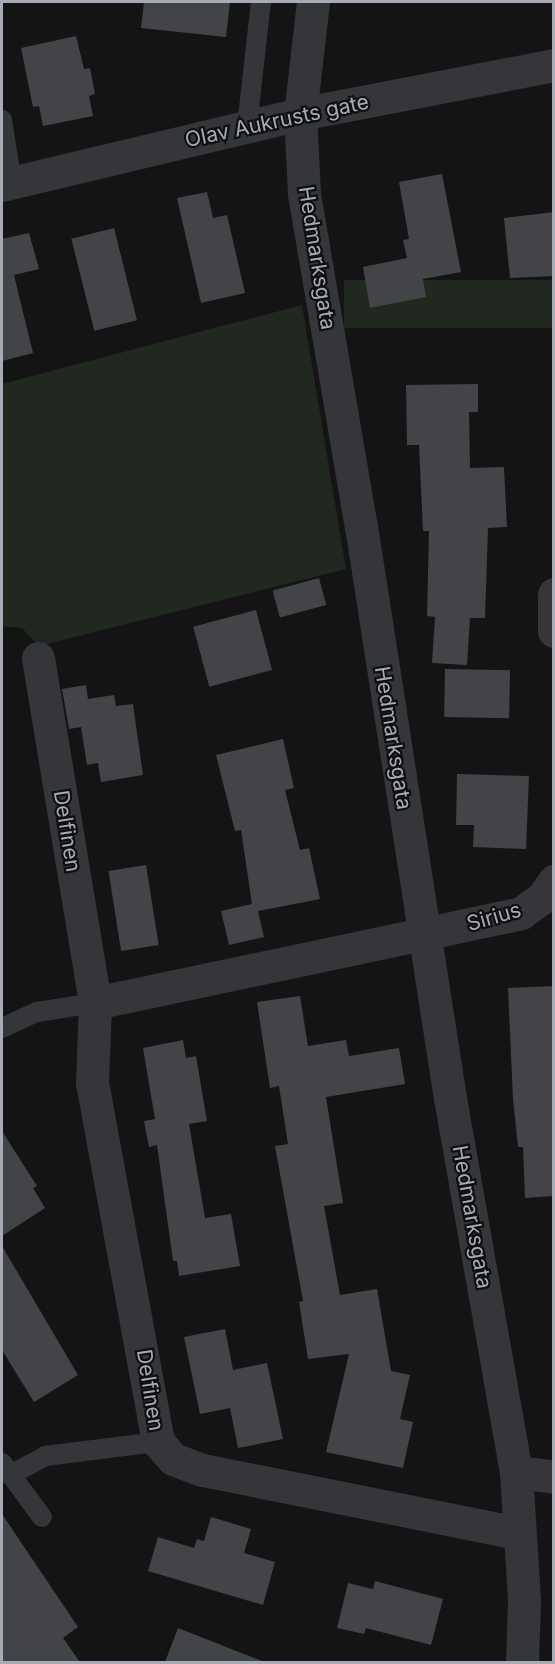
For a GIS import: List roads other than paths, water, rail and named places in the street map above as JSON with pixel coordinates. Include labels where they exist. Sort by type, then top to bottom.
[{"type":"street","name":"Hedmarksgata","points":[[313,2],[300,114],[304,194],[361,526],[423,935],[516,1472],[518,1533],[524,1600],[522,1662]]},
{"type":"street","name":"Olav Aukrusts gate","points":[[7,184],[300,114],[554,65]]},
{"type":"street","points":[[554,594],[554,631]]},
{"type":"street","name":"Delfinen","points":[[38,658],[95,1003],[92,1082],[158,1442],[173,1459],[202,1470],[518,1533]]},
{"type":"street","name":"Sirius","points":[[423,935],[521,913],[542,898],[554,881]]},
{"type":"street","points":[[95,1003],[307,956],[423,935]]},
{"type":"street","points":[[516,1472],[554,1477]]},
{"type":"lane","points":[[247,126],[261,2]]},
{"type":"lane","points":[[2,120],[7,184]]},
{"type":"lane","points":[[2,1028],[37,1012],[95,1003]]},
{"type":"lane","points":[[42,1517],[6,1469],[45,1456],[158,1442]]}]
